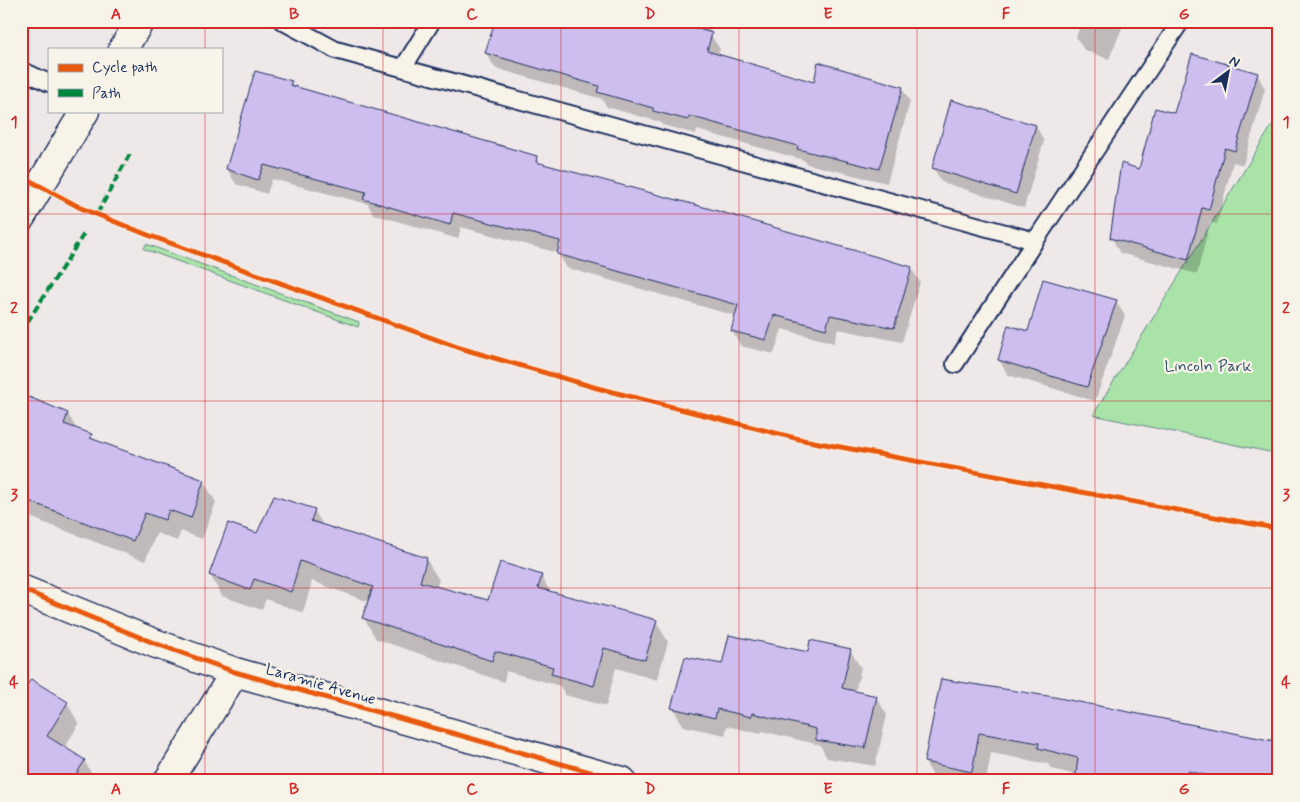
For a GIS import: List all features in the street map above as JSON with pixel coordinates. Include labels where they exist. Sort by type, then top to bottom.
[{"type":"street","points":[[124,48],[140,21]]},
{"type":"street","points":[[21,216],[84,112]]},
{"type":"street","name":"Laramie Avenue","points":[[21,589],[235,672],[622,781]]},
{"type":"street","points":[[168,781],[235,672]]},
{"type":"lane","points":[[282,21],[336,50],[1035,241]]},
{"type":"lane","points":[[403,68],[432,21]]},
{"type":"lane","points":[[955,364],[1181,21]]},
{"type":"lane","points":[[21,70],[48,83]]},
{"type":"green space","name":"Lincoln Park","points":[[1279,114],[1279,454],[1093,415]]},
{"type":"green space","points":[[146,244],[359,322],[358,327],[144,249]]},
{"type":"building","points":[[495,21],[671,21],[712,33],[707,51],[814,82],[818,62],[903,87],[879,169],[797,149],[798,146],[689,116],[688,120],[653,111],[653,108],[597,92],[599,86],[485,53]]},
{"type":"building","points":[[1192,54],[1258,73],[1235,151],[1225,148],[1209,210],[1202,208],[1188,260],[1110,238],[1121,163],[1139,169],[1155,108],[1174,113]]},
{"type":"building","points":[[255,71],[292,81],[290,85],[537,156],[536,162],[707,208],[912,267],[894,328],[830,315],[826,329],[774,315],[766,340],[731,331],[738,305],[557,254],[560,241],[453,213],[450,225],[363,199],[366,192],[264,165],[258,180],[226,169]]},
{"type":"building","points":[[951,100],[1036,125],[1016,194],[932,168]]},
{"type":"building","points":[[1043,279],[1117,300],[1087,387],[998,360],[1008,325],[1028,331]]},
{"type":"building","points":[[29,397],[68,413],[64,424],[92,434],[90,438],[204,480],[191,518],[169,510],[165,520],[145,513],[133,541],[21,498],[21,418]]},
{"type":"building","points":[[274,496],[315,509],[311,521],[427,558],[420,582],[488,600],[500,562],[542,575],[538,588],[657,620],[645,660],[604,648],[594,686],[551,674],[553,667],[495,651],[492,661],[362,618],[373,587],[300,561],[291,592],[254,579],[250,590],[209,575],[228,523],[257,533]]},
{"type":"building","points":[[729,635],[808,652],[810,640],[851,649],[842,688],[877,696],[865,748],[816,740],[816,729],[752,713],[751,717],[717,709],[715,718],[671,708],[685,657],[722,664]]},
{"type":"building","points":[[31,679],[68,702],[47,736],[85,760],[72,781],[21,781],[21,694]]},
{"type":"building","points":[[941,679],[1054,697],[1279,742],[1279,781],[1232,781],[1188,771],[1186,781],[1075,781],[1078,758],[1038,748],[1039,743],[979,733],[972,772],[924,762]]},
{"type":"marked path","points":[[21,109],[21,116]]},
{"type":"marked path","points":[[97,214],[131,152]]},
{"type":"marked path","points":[[21,332],[85,232]]},
{"type":"cycle path","points":[[21,176],[81,208],[148,235],[460,348],[597,388],[803,440],[1279,529]]},
{"type":"cycle path","points":[[21,589],[154,643],[235,672],[622,781]]}]
